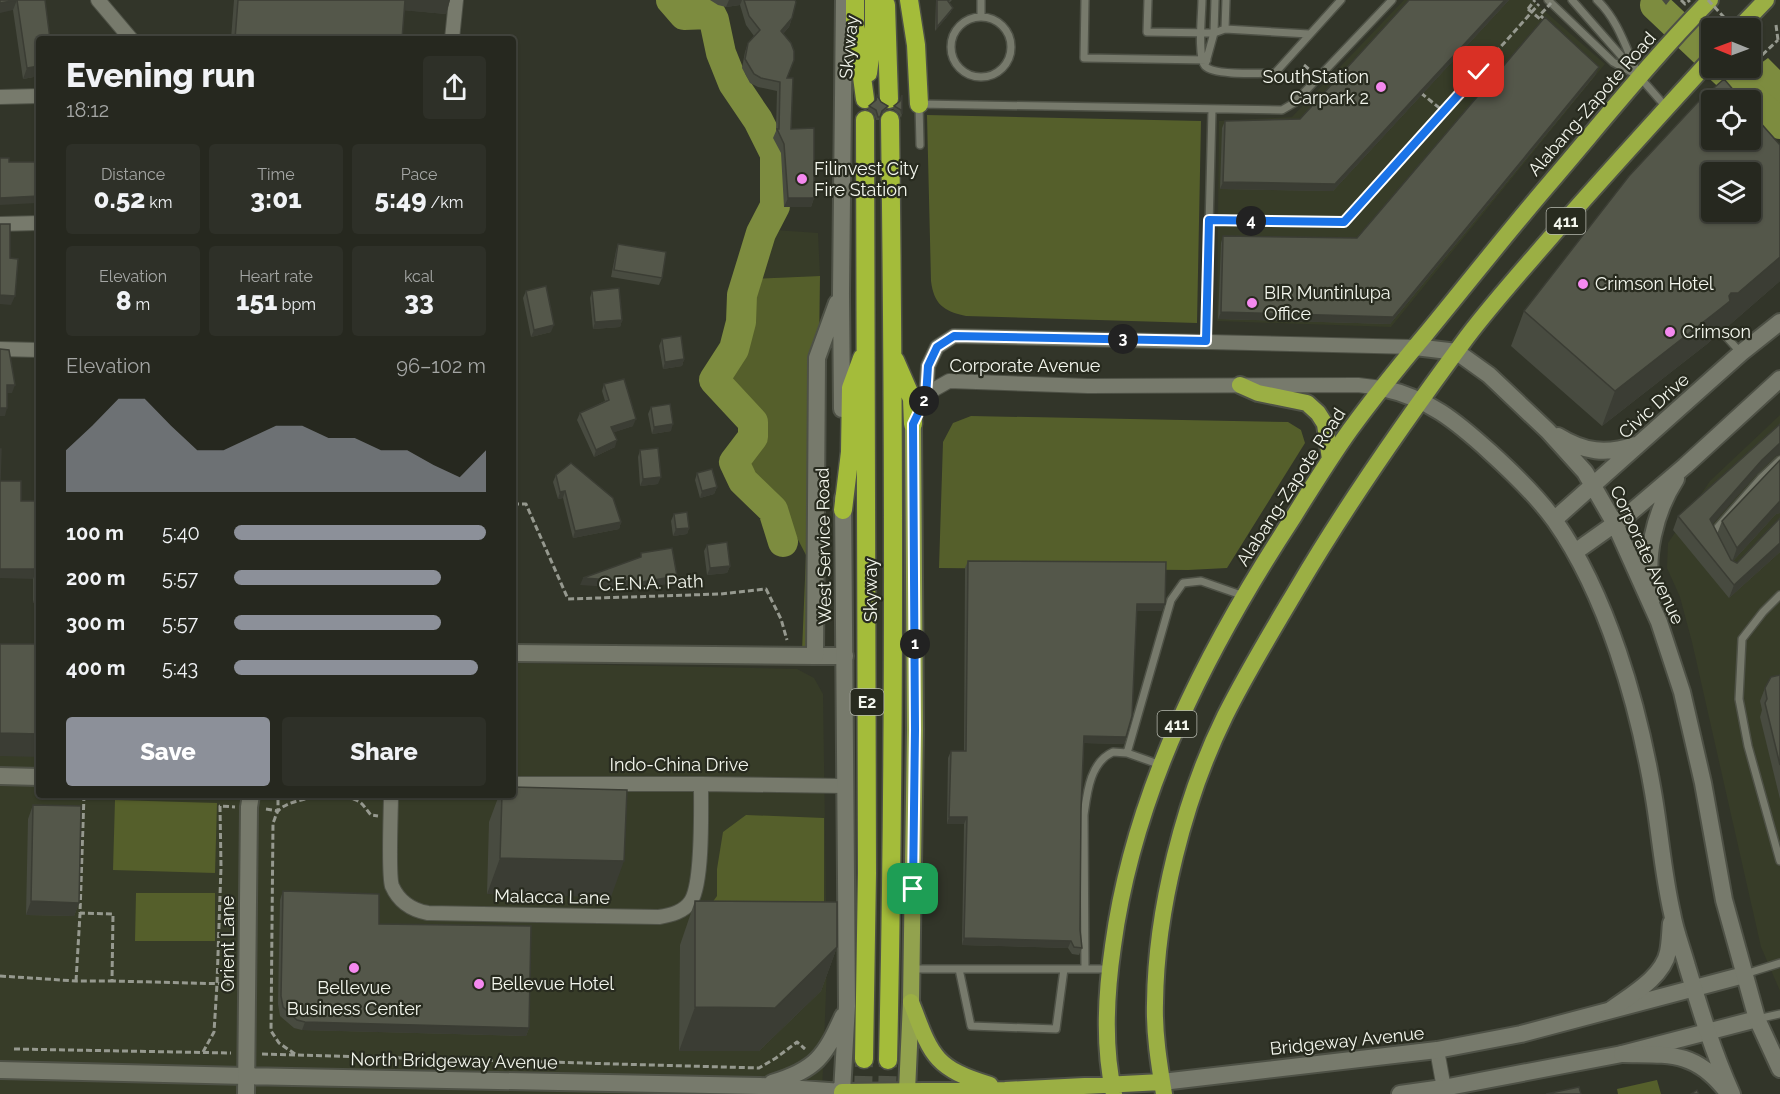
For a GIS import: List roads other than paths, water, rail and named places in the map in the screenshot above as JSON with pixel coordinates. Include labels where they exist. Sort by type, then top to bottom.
[{"type":"highway","name":"Skyway","points":[[855,0],[855,25],[865,99],[886,0]]},
{"type":"highway","name":"Skyway","points":[[874,0],[880,26],[889,99]]},
{"type":"highway","points":[[909,0],[916,45],[920,104]]},
{"type":"highway","points":[[1749,18],[1766,0]]},
{"type":"highway","name":"Alabang-Zapote Road","points":[[1113,1089],[1107,1017],[1110,969],[1118,908],[1131,852],[1180,716],[1244,596],[1330,459],[1382,387],[1490,252],[1702,3]]},
{"type":"highway","name":"411","points":[[1163,1088],[1155,1005],[1158,954],[1166,899],[1192,795],[1224,717],[1321,548],[1457,351],[1533,257],[1701,70]]},
{"type":"highway","name":"Skyway","points":[[864,1059],[867,873],[865,120]]},
{"type":"highway","name":"Skyway","points":[[888,1060],[893,867],[890,120]]},
{"type":"highway","points":[[843,510],[850,452],[851,388],[867,345]]},
{"type":"highway","name":"E2","points":[[892,354],[912,399],[913,424]]},
{"type":"highway","points":[[1240,385],[1258,393],[1307,403],[1318,413],[1325,424],[1330,459]]},
{"type":"highway","points":[[911,1002],[927,1045],[939,1061],[969,1079],[1005,1090]]},
{"type":"highway","name":"Bridgeway Avenue","points":[[907,1093],[1163,1088]]},
{"type":"highway","name":"North Bridgeway Avenue","points":[[842,1093],[907,1093]]},
{"type":"main road","name":"West Service Road","points":[[842,1093],[847,1006],[841,294],[844,0]]},
{"type":"main road","points":[[815,656],[817,358],[841,294]]},
{"type":"main road","name":"Civic Drive","points":[[1555,519],[1741,353],[1780,322]]},
{"type":"main road","name":"Corporate Avenue","points":[[1415,346],[1457,351],[1489,375],[1548,431],[1585,472],[1615,525],[1659,622],[1682,692],[1724,900],[1757,1019],[1780,1069]]},
{"type":"main road","points":[[1575,552],[1615,525],[1685,466],[1780,378]]},
{"type":"main road","name":"Corporate Avenue","points":[[1382,387],[1423,400],[1458,424],[1486,448],[1555,519],[1592,584],[1635,708],[1652,790],[1671,913],[1713,1052],[1730,1094]]},
{"type":"main road","points":[[907,1093],[912,969],[915,729],[913,424]]},
{"type":"main road","points":[[1548,431],[1583,449],[1600,453],[1621,450],[1642,443]]},
{"type":"main road","points":[[1659,622],[1651,583],[1650,563],[1653,534],[1660,510],[1685,466]]},
{"type":"main road","points":[[516,653],[845,656]]},
{"type":"main road","points":[[0,776],[36,777]]},
{"type":"main road","name":"Orient Lane","points":[[246,1094],[250,801]]},
{"type":"main road","points":[[1612,1009],[1637,991],[1660,969],[1668,954],[1671,913]]},
{"type":"main road","name":"Bridgeway Avenue","points":[[1163,1088],[1437,1050],[1521,1034],[1744,975]]},
{"type":"main road","points":[[760,1086],[793,1077],[817,1061],[830,1046],[847,1006]]},
{"type":"main road","points":[[1400,1094],[1444,1091],[1622,1054],[1757,1019]]},
{"type":"main road","points":[[1622,1054],[1671,1055],[1693,1061],[1713,1075],[1730,1094]]},
{"type":"main road","name":"North Bridgeway Avenue","points":[[0,1070],[760,1086],[842,1093]]},
{"type":"street","points":[[98,0],[128,36]]},
{"type":"street","points":[[452,36],[456,0]]},
{"type":"street","points":[[0,98],[36,96]]},
{"type":"street","points":[[0,224],[36,223]]},
{"type":"street","name":"Corporate Avenue","points":[[926,397],[928,366],[937,347],[954,336],[1415,346]]},
{"type":"street","points":[[0,349],[36,350]]},
{"type":"street","name":"Corporate Avenue","points":[[913,424],[926,397],[949,381],[1088,386],[1358,385],[1382,387]]},
{"type":"street","name":"Indo-China Drive","points":[[516,784],[845,786]]},
{"type":"street","name":"Malacca Lane","points":[[391,798],[391,884],[401,900],[413,910],[428,913],[659,917],[674,915],[690,902],[697,886],[701,784]]},
{"type":"street","points":[[1437,1050],[1444,1091]]},
{"type":"lane","points":[[981,0],[981,17]]},
{"type":"lane","points":[[1085,0],[1084,58],[1205,62],[1217,72],[1275,73],[1341,0]]},
{"type":"lane","points":[[1148,0],[1147,32],[1214,33],[1225,29],[1309,34]]},
{"type":"lane","points":[[1202,0],[1201,33],[1205,62]]},
{"type":"lane","points":[[1205,62],[1214,33],[1215,0]]},
{"type":"lane","points":[[1225,29],[1226,0]]},
{"type":"lane","points":[[920,145],[920,104],[1281,110],[1294,103],[1392,0]]},
{"type":"lane","points":[[1572,0],[1666,107]]},
{"type":"lane","points":[[1597,0],[1607,9],[1618,27],[1640,78]]},
{"type":"lane","points":[[1550,2],[1613,62],[1640,78]]},
{"type":"lane","points":[[981,17],[993,20],[1004,27],[1010,38],[1011,50],[1004,67],[994,75],[981,77],[968,74],[958,66],[951,47],[954,34],[962,24],[981,17]]},
{"type":"lane","points":[[1206,341],[1212,110]]},
{"type":"lane","points":[[1722,332],[1741,353]]},
{"type":"lane","points":[[1778,462],[1780,473]]},
{"type":"lane","points":[[1715,544],[1710,534],[1778,462]]},
{"type":"lane","points":[[1127,753],[1171,600],[1183,583],[1201,580],[1244,596]]},
{"type":"lane","points":[[1780,595],[1742,639],[1739,699],[1748,746],[1780,861]]},
{"type":"lane","points":[[1085,969],[1084,815],[1087,794],[1098,763],[1113,752],[1127,753],[1161,765]]},
{"type":"lane","name":"Bridgeway Avenue","points":[[1744,975],[1780,963]]},
{"type":"lane","points":[[912,969],[1110,969]]},
{"type":"lane","points":[[959,969],[970,1026],[1056,1029],[1064,969]]},
{"type":"lane","points":[[1757,1019],[1780,1014]]},
{"type":"waterway","points":[[671,0],[684,15],[711,14],[721,53],[733,83],[758,120],[775,154],[775,206],[761,233],[742,295],[741,322],[734,349],[714,380],[753,422],[753,437],[734,462],[743,481],[773,510],[783,542]]},
{"type":"waterway","points":[[1655,5],[1701,49]]},
{"type":"waterway","points":[[1731,78],[1780,124]]},
{"type":"tunnel","points":[[863,1094],[864,1059]]},
{"type":"tunnel","points":[[887,1094],[888,1060]]},
{"type":"place","name":"SouthStation Carpark 2","points":[[1381,87]]},
{"type":"place","name":"Filinvest City Fire Station","points":[[802,179]]},
{"type":"place","name":"Crimson Hotel","points":[[1583,284]]},
{"type":"place","name":"BIR Muntinlupa Office","points":[[1252,303]]},
{"type":"place","name":"Crimson","points":[[1670,332]]},
{"type":"place","name":"Bellevue Business Center","points":[[354,968]]},
{"type":"place","name":"Bellevue Hotel","points":[[479,984]]}]
